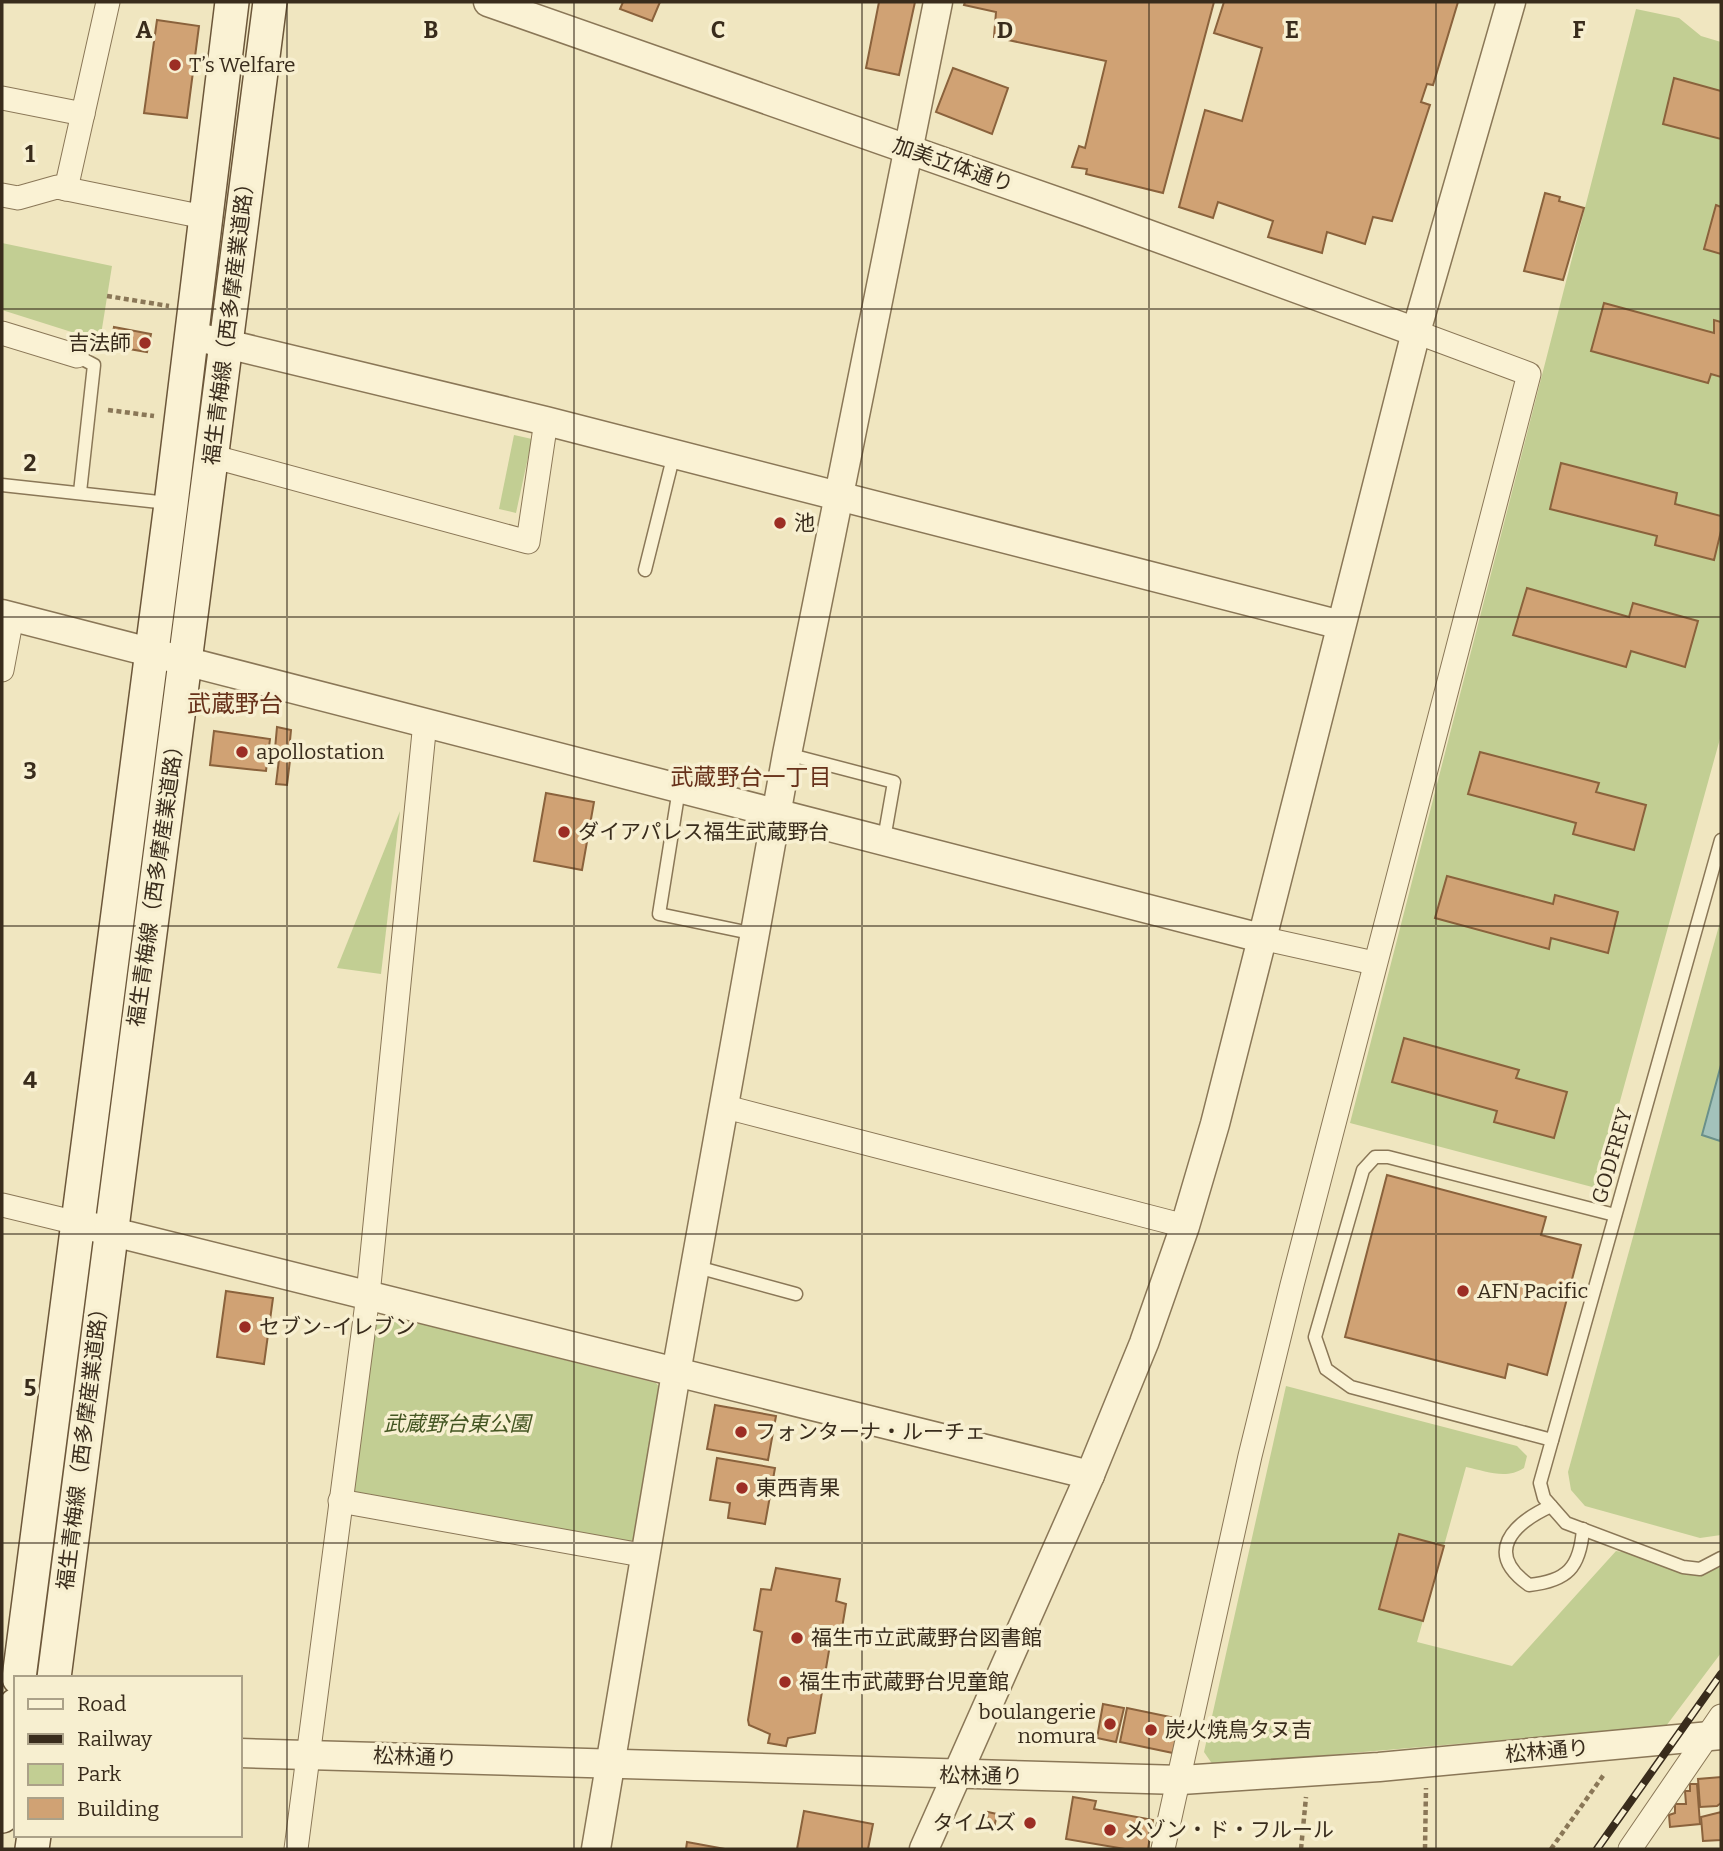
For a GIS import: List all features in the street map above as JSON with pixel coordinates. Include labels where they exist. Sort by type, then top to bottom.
[{"type":"main road","name":"福生青梅線（西多摩産業道路）","points":[[19,1676],[152,654],[232,2]]},
{"type":"main road","name":"福生青梅線（西多摩産業道路）","points":[[54,1676],[270,2]]},
{"type":"main road","points":[[2,1816],[14,1718]]},
{"type":"street","points":[[66,189],[108,2]]},
{"type":"street","name":"加美立体通り","points":[[488,2],[1178,244],[1416,332]]},
{"type":"street","points":[[596,1849],[676,1373],[726,1107],[787,754],[938,2]]},
{"type":"street","points":[[924,1849],[1090,1475],[1144,1343],[1185,1226],[1215,1124],[1416,332],[1511,2]]},
{"type":"street","points":[[2,97],[83,114]]},
{"type":"street","points":[[2,195],[18,198],[57,187],[204,217]]},
{"type":"street","points":[[192,323],[226,342],[546,421],[1340,625]]},
{"type":"street","points":[[2,332],[77,356]]},
{"type":"street","points":[[1163,1849],[1172,1803],[1181,1780],[1250,1456],[1374,964],[1529,374],[1416,332]]},
{"type":"street","points":[[211,456],[528,541],[546,421]]},
{"type":"street","points":[[2,670],[7,616],[884,839],[1261,938],[1374,964]]},
{"type":"street","points":[[296,1849],[368,1296],[425,722]]},
{"type":"street","points":[[726,1107],[1185,1226]]},
{"type":"street","points":[[2,1205],[1090,1475]]},
{"type":"street","points":[[340,1501],[647,1556]]},
{"type":"street","points":[[1630,1849],[1717,1729]]},
{"type":"street","name":"松林通り","points":[[242,1753],[957,1776],[1181,1780],[1426,1763],[1616,1745],[1717,1729]]},
{"type":"lane","points":[[77,356],[94,365],[80,492]]},
{"type":"lane","points":[[645,570],[674,454]]},
{"type":"lane","points":[[2,485],[171,504]]},
{"type":"lane","points":[[787,754],[894,782],[884,839]]},
{"type":"lane","points":[[680,788],[659,914],[755,934]]},
{"type":"lane","name":"GODFREY","points":[[1551,1506],[1544,1498],[1540,1483],[1721,840]]},
{"type":"lane","points":[[1552,1440],[1351,1387],[1326,1369],[1315,1337],[1363,1170],[1375,1157],[1388,1157],[1615,1215]]},
{"type":"lane","points":[[697,1267],[796,1294]]},
{"type":"lane","points":[[1583,1529],[1581,1548],[1572,1566],[1556,1582],[1529,1585],[1515,1575],[1505,1560],[1506,1543],[1514,1530],[1526,1519],[1551,1506],[1566,1523],[1583,1529],[1683,1567],[1700,1569],[1721,1558]]},
{"type":"path","points":[[107,296],[192,323]]},
{"type":"path","points":[[89,407],[181,420]]},
{"type":"path","points":[[1551,1849],[1609,1767],[1616,1745]]},
{"type":"path","points":[[1425,1849],[1426,1763]]},
{"type":"path","points":[[1301,1849],[1309,1772]]},
{"type":"green space","points":[[1636,9],[1679,18],[1701,36],[1721,42],[1721,735],[1596,1188],[1350,1123]]},
{"type":"green space","points":[[2,243],[112,266],[100,341],[2,310]]},
{"type":"green space","points":[[514,435],[532,439],[516,513],[499,509]]},
{"type":"green space","points":[[400,811],[381,974],[337,968]]},
{"type":"green space","points":[[1720,922],[1721,1535],[1700,1538],[1585,1506],[1571,1490],[1568,1472]]},
{"type":"green space","name":"武蔵野台東公園","points":[[386,1315],[656,1383],[661,1389],[640,1538],[630,1545],[359,1496],[352,1487],[376,1324]]},
{"type":"green space","points":[[1286,1386],[1517,1446],[1527,1456],[1524,1468],[1517,1472],[1496,1474],[1466,1467],[1417,1642],[1512,1666],[1616,1551],[1721,1568],[1721,1653],[1666,1726],[1213,1765],[1204,1752]]},
{"type":"water","points":[[1721,1065],[1721,1137],[1720,1141],[1702,1135]]},
{"type":"building","points":[[623,2],[660,2],[652,21],[620,9]]},
{"type":"building","points":[[879,2],[915,2],[899,75],[866,68]]},
{"type":"building","points":[[965,2],[1214,2],[1163,193],[1086,174],[1087,169],[1072,167],[1079,146],[1085,148],[1106,61],[994,37],[996,12],[964,5]]},
{"type":"building","points":[[1224,2],[1458,2],[1433,85],[1427,84],[1421,102],[1430,105],[1392,221],[1373,217],[1365,244],[1327,232],[1322,253],[1268,237],[1273,221],[1218,202],[1213,218],[1179,207],[1205,110],[1242,121],[1262,48],[1214,33]]},
{"type":"building","points":[[157,20],[199,26],[187,118],[144,113]]},
{"type":"building","points":[[953,68],[1008,88],[992,134],[936,112]]},
{"type":"building","points":[[1674,78],[1721,91],[1721,139],[1663,124]]},
{"type":"building","points":[[1545,193],[1560,197],[1559,201],[1584,208],[1563,280],[1524,271]]},
{"type":"building","points":[[1716,205],[1721,207],[1721,254],[1704,249]]},
{"type":"building","points":[[1604,303],[1714,333],[1714,320],[1721,322],[1721,377],[1711,374],[1708,383],[1591,351]]},
{"type":"building","points":[[114,327],[151,334],[147,352],[111,346]]},
{"type":"building","points":[[1561,463],[1677,493],[1675,504],[1721,516],[1721,531],[1714,560],[1655,545],[1657,536],[1550,509]]},
{"type":"building","points":[[1527,588],[1629,617],[1633,603],[1698,621],[1685,667],[1631,651],[1626,667],[1513,635]]},
{"type":"building","points":[[277,727],[291,730],[289,751],[275,749]]},
{"type":"building","points":[[214,731],[270,739],[266,771],[210,765]]},
{"type":"building","points":[[280,751],[291,752],[287,785],[276,784]]},
{"type":"building","points":[[1480,752],[1599,783],[1596,792],[1646,805],[1634,850],[1573,834],[1576,823],[1468,794]]},
{"type":"building","name":"ダイアパレス福生武蔵野台","points":[[546,793],[594,802],[582,870],[534,861]]},
{"type":"building","points":[[1447,876],[1553,904],[1555,895],[1618,912],[1608,953],[1551,938],[1549,949],[1435,918]]},
{"type":"building","points":[[1404,1038],[1519,1070],[1516,1078],[1567,1092],[1554,1138],[1494,1122],[1497,1111],[1392,1082]]},
{"type":"building","name":"AFN Pacific","points":[[1387,1175],[1546,1217],[1541,1235],[1581,1245],[1547,1375],[1508,1364],[1505,1378],[1345,1337]]},
{"type":"building","name":"セブン-イレブン","points":[[226,1291],[273,1298],[264,1364],[217,1357]]},
{"type":"building","name":"フォンターナ・ルーチェ","points":[[715,1405],[776,1416],[768,1460],[707,1449]]},
{"type":"building","points":[[717,1458],[775,1468],[765,1524],[728,1518],[730,1503],[710,1500]]},
{"type":"building","points":[[1399,1534],[1444,1546],[1423,1621],[1379,1609]]},
{"type":"building","points":[[776,1568],[840,1579],[836,1601],[846,1604],[842,1628],[836,1627],[836,1634],[832,1633],[815,1733],[788,1738],[786,1746],[768,1743],[770,1734],[749,1725],[748,1720],[762,1632],[754,1630],[761,1589],[771,1590]]},
{"type":"building","points":[[1103,1704],[1124,1708],[1116,1742],[1097,1738]]},
{"type":"building","points":[[1127,1708],[1180,1719],[1173,1753],[1120,1742]]},
{"type":"building","points":[[1721,1777],[1721,1803],[1717,1806],[1700,1807],[1698,1779]]},
{"type":"building","points":[[1690,1784],[1697,1784],[1700,1824],[1670,1827],[1669,1815],[1675,1813],[1675,1804],[1686,1804],[1685,1791],[1690,1791]]},
{"type":"building","name":"メゾン・ド・フルール","points":[[1073,1797],[1096,1801],[1094,1809],[1153,1820],[1148,1849],[1125,1849],[1066,1839]]},
{"type":"building","points":[[804,1811],[873,1824],[868,1849],[797,1849]]},
{"type":"building","points":[[988,1812],[997,1814],[994,1828],[986,1826]]},
{"type":"building","points":[[1721,1812],[1721,1840],[1703,1841],[1701,1817]]},
{"type":"building","points":[[687,1842],[725,1849],[686,1849]]},
{"type":"railway","points":[[1597,1849],[1721,1674]]},
{"type":"place","name":"T’s Welfare","points":[[175,65]]},
{"type":"place","name":"吉法師","points":[[145,343]]},
{"type":"place","name":"池","points":[[780,523]]},
{"type":"place","name":"apollostation","points":[[242,752]]},
{"type":"place","name":"ダイアパレス福生武蔵野台","points":[[564,832]]},
{"type":"place","name":"AFN Pacific","points":[[1463,1291]]},
{"type":"place","name":"セブン-イレブン","points":[[245,1327]]},
{"type":"place","name":"フォンターナ・ルーチェ","points":[[741,1432]]},
{"type":"place","name":"東西青果","points":[[742,1488]]},
{"type":"place","name":"福生市立武蔵野台図書館","points":[[797,1638]]},
{"type":"place","name":"福生市武蔵野台児童館","points":[[785,1682]]},
{"type":"place","name":"boulangerie nomura","points":[[1110,1724]]},
{"type":"place","name":"炭火焼鳥タヌ吉","points":[[1151,1730]]},
{"type":"place","name":"タイムズ","points":[[1030,1823]]},
{"type":"place","name":"メゾン・ド・フルール","points":[[1110,1830]]},
{"type":"district","name":"武蔵野台","points":[[235,704]]},
{"type":"district","name":"武蔵野台一丁目","points":[[751,777]]}]
